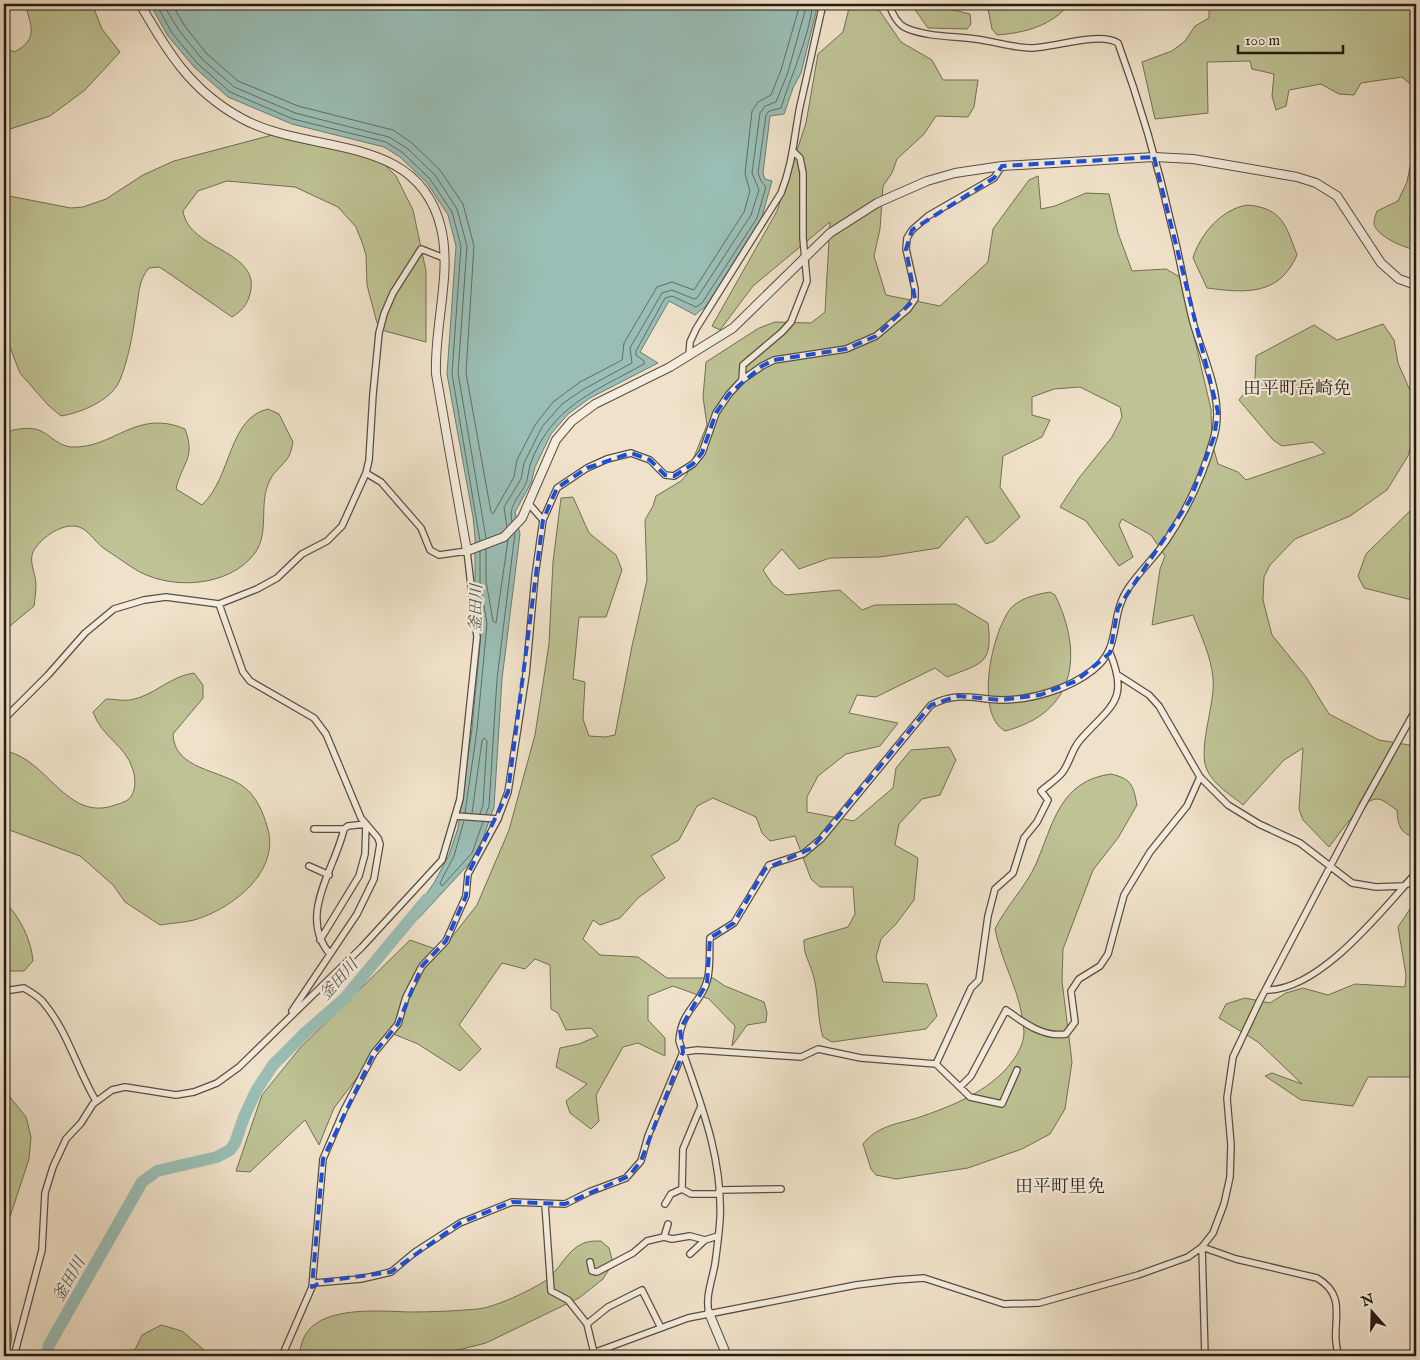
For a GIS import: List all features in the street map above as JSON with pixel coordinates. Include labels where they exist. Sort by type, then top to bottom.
[{"type":"street","points":[[14,1356],[42,1250],[45,1193],[66,1139],[96,1102],[112,1090],[124,1087],[176,1095],[217,1083],[239,1067],[362,947],[442,860],[457,816],[466,750],[477,637],[471,550],[436,374],[435,354],[444,243],[434,206],[420,186],[404,170],[388,160],[369,152],[282,134],[241,118],[218,104],[186,74],[163,44],[140,4]]},
{"type":"street","points":[[690,356],[690,342],[696,329],[781,193],[794,152],[800,106],[823,4]]},
{"type":"street","points":[[889,4],[896,20],[904,28],[920,32],[1030,48],[1078,41],[1114,41],[1118,43],[1154,157],[1172,225],[1193,322],[1218,412],[1214,437],[1190,500],[1166,541],[1128,588],[1118,608],[1110,653],[1118,676],[1116,698],[1101,720],[1080,740],[1062,773],[1042,791],[1048,800],[1037,822],[1024,838],[1013,873],[995,889],[988,916],[979,980],[971,988],[936,1064]]},
{"type":"street","points":[[742,380],[743,365],[791,322],[807,281],[807,265],[804,256],[804,179],[800,158],[794,152]]},
{"type":"street","points":[[366,473],[381,482],[421,528],[430,550],[439,555],[471,550],[504,537],[522,518],[556,440],[572,420],[595,404],[690,356],[734,328],[804,256],[830,233],[854,216],[901,191],[956,173],[1002,166],[1154,157],[1193,159],[1297,177],[1316,183],[1337,196],[1381,263],[1390,272],[1416,286]]},
{"type":"street","points":[[312,1287],[311,1272],[323,1159],[344,1110],[374,1054],[398,1024],[406,997],[422,966],[446,941],[466,896],[468,874],[508,792],[526,675],[535,576],[543,520],[557,488],[574,475],[607,459],[631,453],[650,460],[665,475],[674,476],[693,464],[702,453],[716,413],[742,380],[774,360],[846,349],[876,336],[908,310],[915,299],[915,289],[906,249],[907,238],[912,230],[928,216],[994,178],[1002,166]]},
{"type":"street","points":[[4,719],[48,675],[85,633],[114,609],[144,600],[166,597],[219,604],[256,590],[278,578],[302,554],[327,541],[342,526],[366,473],[369,460],[379,333],[384,314],[393,293],[421,249],[444,258]]},
{"type":"street","points":[[529,504],[543,520]]},
{"type":"street","points":[[219,604],[243,672],[250,681],[314,718],[326,734],[361,818],[380,844],[374,879],[357,914],[286,1021]]},
{"type":"street","points":[[727,1356],[709,1313],[708,1297],[718,1236],[718,1168],[702,1106],[679,1040],[684,1017],[707,983],[710,938],[734,923],[743,912],[769,865],[803,854],[821,839],[931,705],[945,698],[971,696],[1000,700],[1040,695],[1076,681],[1094,670],[1110,653]]},
{"type":"street","points":[[1118,676],[1149,695],[1159,706],[1200,777],[1228,805],[1259,824],[1300,843],[1352,882],[1362,886],[1416,883]]},
{"type":"street","points":[[586,1356],[661,1328],[709,1313],[856,1285],[924,1278],[1004,1304],[1039,1303],[1138,1275],[1188,1257],[1202,1247],[1213,1233],[1224,1204],[1230,1177],[1232,1145],[1227,1098],[1233,1057],[1330,867],[1416,709]]},
{"type":"street","points":[[960,1087],[971,1076],[1006,1010],[1032,1028],[1060,1035],[1066,1034],[1075,1022],[1071,991],[1079,979],[1100,966],[1108,954],[1124,895],[1150,852],[1187,806],[1200,777]]},
{"type":"street","points":[[457,816],[494,819]]},
{"type":"street","points":[[314,829],[344,829],[348,826],[366,824]]},
{"type":"street","points":[[320,940],[359,876],[365,854],[366,824]]},
{"type":"street","points":[[330,954],[320,940],[315,921],[317,906],[344,829]]},
{"type":"street","points":[[309,866],[329,875]]},
{"type":"street","points":[[1266,990],[1278,990],[1306,978],[1326,966],[1347,948],[1416,873]]},
{"type":"street","points":[[4,991],[24,988],[42,1000],[67,1041],[96,1102]]},
{"type":"street","points":[[683,1052],[697,1050],[801,1057],[818,1049],[861,1058],[936,1064],[970,1097],[1002,1104],[1017,1070]]},
{"type":"street","points":[[282,1356],[314,1283],[360,1279],[391,1272],[416,1252],[460,1223],[512,1202],[565,1204],[629,1176],[641,1161],[648,1136],[683,1052]]},
{"type":"street","points":[[682,1189],[683,1149],[702,1106]]},
{"type":"street","points":[[682,1189],[692,1194],[781,1189]]},
{"type":"street","points":[[665,1204],[671,1194],[682,1189]]},
{"type":"street","points":[[545,1204],[551,1291],[568,1300],[587,1324],[594,1353]]},
{"type":"street","points":[[664,1237],[668,1224]]},
{"type":"street","points":[[590,1262],[592,1271],[598,1272],[633,1253],[647,1240],[690,1236],[705,1240]]},
{"type":"street","points":[[690,1254],[705,1240],[718,1236]]},
{"type":"street","points":[[1202,1247],[1205,1356]]},
{"type":"street","points":[[1202,1247],[1236,1259],[1317,1278],[1326,1284],[1333,1291],[1338,1305],[1335,1336],[1339,1356]]},
{"type":"street","points":[[587,1324],[608,1307],[642,1290],[661,1328]]},
{"type":"highlighted area","points":[[1154,157],[1218,412],[1214,437],[1190,500],[1118,608],[1110,653],[1076,681],[1040,695],[1000,700],[958,696],[931,705],[812,848],[765,869],[734,923],[710,938],[707,983],[680,1029],[683,1052],[641,1161],[629,1176],[565,1204],[512,1202],[460,1223],[391,1272],[324,1281],[312,1287],[323,1159],[374,1053],[398,1024],[422,966],[446,941],[466,896],[468,874],[508,792],[543,520],[557,488],[587,468],[631,453],[650,460],[665,475],[674,476],[693,464],[702,453],[716,413],[729,394],[762,366],[774,360],[846,349],[876,336],[915,299],[906,249],[912,230],[994,178],[1002,166]]},
{"type":"green space","points":[[25,4],[92,4],[102,29],[120,52],[85,90],[50,116],[4,131],[4,45],[14,52],[22,47],[30,37],[31,25]]},
{"type":"green space","points":[[850,4],[868,4],[877,7],[901,42],[932,60],[943,80],[978,80],[974,107],[968,117],[936,116],[924,134],[897,159],[892,173],[883,186],[880,229],[874,256],[886,295],[940,306],[988,262],[993,229],[1029,180],[1038,176],[1041,209],[1055,206],[1086,193],[1109,194],[1118,233],[1132,271],[1166,269],[1180,277],[1211,409],[1212,443],[1218,464],[1238,472],[1246,480],[1325,453],[1313,442],[1282,446],[1273,440],[1239,400],[1255,379],[1256,356],[1314,325],[1337,340],[1383,324],[1394,340],[1398,363],[1416,404],[1414,434],[1408,456],[1387,490],[1350,516],[1295,539],[1270,565],[1264,577],[1263,600],[1272,635],[1306,677],[1329,714],[1379,740],[1409,745],[1416,734],[1416,838],[1403,831],[1398,820],[1397,810],[1384,801],[1376,799],[1370,801],[1357,812],[1329,847],[1303,820],[1299,809],[1303,748],[1284,760],[1243,805],[1214,780],[1207,770],[1204,750],[1212,700],[1213,678],[1210,662],[1193,615],[1152,625],[1160,569],[1165,556],[1151,535],[1122,519],[1119,525],[1133,557],[1119,566],[1086,521],[1060,507],[1079,478],[1112,437],[1122,417],[1120,407],[1080,387],[1054,389],[1032,397],[1032,415],[1050,420],[1042,437],[1003,456],[1000,487],[1020,517],[994,541],[986,544],[967,516],[939,548],[880,557],[830,558],[799,569],[782,549],[763,570],[773,585],[786,595],[840,590],[862,610],[875,605],[956,604],[988,623],[989,647],[986,655],[977,665],[947,677],[935,668],[876,697],[857,695],[849,713],[898,723],[880,746],[846,754],[818,776],[807,797],[807,812],[854,821],[893,788],[896,768],[911,750],[949,747],[956,760],[940,795],[922,799],[899,824],[895,845],[918,858],[914,900],[896,924],[881,939],[876,957],[883,982],[927,984],[937,1016],[926,1029],[832,1042],[823,1037],[816,985],[806,955],[804,940],[848,927],[855,914],[853,887],[820,887],[811,879],[795,836],[770,841],[762,833],[756,817],[713,798],[697,806],[679,840],[651,856],[665,878],[638,898],[620,918],[600,925],[593,920],[583,939],[600,955],[638,957],[667,978],[713,978],[725,986],[764,1002],[767,1013],[766,1022],[747,1025],[732,1046],[735,1026],[709,999],[673,986],[648,996],[648,1020],[665,1038],[665,1056],[638,1043],[623,1047],[596,1095],[599,1121],[591,1129],[570,1113],[566,1101],[587,1084],[556,1067],[560,1048],[579,1044],[598,1036],[591,1028],[566,1030],[558,1013],[551,1009],[550,965],[535,959],[525,969],[502,963],[459,1025],[481,1049],[460,1071],[418,1044],[391,1033],[334,1108],[319,1145],[305,1120],[250,1172],[236,1171],[262,1095],[300,1048],[410,940],[441,951],[477,905],[509,830],[535,735],[549,644],[553,562],[561,498],[573,497],[589,533],[616,555],[622,570],[606,617],[579,617],[573,679],[585,682],[583,719],[589,736],[605,737],[615,735],[647,580],[645,520],[656,496],[681,481],[687,474],[707,425],[703,397],[706,362],[759,328],[775,322],[811,323],[825,312],[830,222],[753,286],[720,330],[712,326],[777,211],[806,123],[818,54],[843,32]]},
{"type":"green space","points":[[911,4],[929,4],[970,14],[971,24],[967,29],[928,28]]},
{"type":"green space","points":[[987,4],[1069,4],[1054,18],[1037,27],[997,35],[992,29]]},
{"type":"green space","points":[[1209,4],[1416,4],[1416,89],[1402,77],[1361,83],[1354,95],[1339,94],[1321,84],[1289,90],[1286,106],[1276,110],[1272,96],[1274,74],[1252,69],[1250,61],[1207,62],[1208,113],[1155,119],[1142,62],[1172,51],[1185,41],[1195,26],[1209,18]]},
{"type":"green space","points":[[276,134],[378,158],[396,176],[413,210],[426,271],[426,342],[385,331],[377,323],[367,285],[366,255],[362,242],[356,227],[338,207],[295,187],[227,181],[198,191],[183,211],[188,224],[198,235],[236,259],[245,268],[251,279],[250,294],[244,307],[232,317],[159,267],[149,268],[141,283],[130,347],[125,366],[115,389],[94,405],[61,416],[48,405],[20,373],[4,332],[4,195],[71,208],[83,207],[106,199],[143,175],[174,161]]},
{"type":"green space","points":[[1416,136],[1416,250],[1385,237],[1379,232],[1374,223],[1377,211],[1398,201],[1407,182]]},
{"type":"green space","points":[[1247,205],[1259,207],[1276,214],[1286,227],[1297,255],[1290,268],[1271,285],[1248,291],[1207,288],[1193,258],[1196,249],[1213,224],[1221,217],[1238,207]]},
{"type":"green space","points":[[268,409],[279,414],[293,442],[289,456],[272,477],[267,489],[262,536],[255,553],[244,565],[214,579],[180,583],[163,580],[133,568],[102,547],[82,528],[66,527],[42,540],[34,550],[32,566],[36,592],[34,606],[4,631],[4,433],[12,430],[37,429],[55,441],[71,447],[86,446],[100,442],[139,426],[153,423],[168,424],[185,429],[189,454],[176,489],[202,505],[212,493],[237,436],[245,424],[255,415]]},
{"type":"green space","points":[[1416,505],[1416,601],[1364,588],[1358,576],[1366,554]]},
{"type":"green space","points":[[1050,592],[1055,595],[1064,617],[1069,639],[1071,659],[1068,678],[1060,696],[1047,710],[1029,722],[1005,731],[996,722],[990,708],[988,691],[989,672],[998,635],[1004,619],[1011,608],[1029,597]]},
{"type":"green space","points":[[194,673],[203,685],[203,698],[173,734],[175,746],[181,755],[190,762],[234,781],[248,791],[263,815],[270,843],[261,873],[238,897],[209,915],[186,922],[160,925],[125,902],[113,885],[80,856],[4,828],[4,751],[19,756],[33,764],[57,787],[83,805],[98,808],[122,803],[129,799],[133,793],[135,777],[133,770],[130,761],[102,729],[93,712],[106,699],[127,700],[139,698],[177,678]]},
{"type":"green space","points":[[1111,774],[1123,778],[1130,784],[1133,788],[1137,805],[1118,838],[1093,870],[1063,949],[1062,981],[1072,1062],[1065,1109],[1050,1134],[1022,1149],[968,1168],[896,1179],[876,1175],[871,1169],[863,1144],[869,1138],[888,1126],[930,1114],[969,1097],[992,1082],[1016,1056],[1024,1036],[1020,1005],[995,929],[1032,873],[1060,807],[1069,795],[1080,786],[1094,778]]},
{"type":"green space","points":[[1416,900],[1416,1090],[1411,1077],[1368,1077],[1353,1106],[1301,1100],[1265,1076],[1272,1073],[1302,1084],[1258,1042],[1219,1018],[1226,1004],[1245,998],[1270,1003],[1286,993],[1303,988],[1328,995],[1355,984],[1405,987],[1406,975],[1398,927]]},
{"type":"green space","points":[[4,901],[20,921],[30,945],[33,961],[24,971],[4,971]]},
{"type":"green space","points":[[4,1094],[9,1096],[26,1117],[31,1137],[29,1159],[4,1235]]},
{"type":"green space","points":[[601,1241],[609,1248],[613,1263],[603,1279],[579,1298],[486,1343],[434,1356],[300,1356],[303,1339],[312,1327],[325,1319],[359,1312],[435,1312],[485,1308],[512,1298],[545,1281],[577,1247],[586,1242]]},
{"type":"green space","points":[[4,1296],[11,1327],[11,1342],[6,1356],[4,1356]]},
{"type":"green space","points":[[161,1325],[182,1331],[211,1356],[132,1356],[142,1335]]},
{"type":"water","points":[[150,4],[818,4],[801,73],[793,88],[784,114],[770,116],[763,173],[765,179],[772,181],[761,220],[706,306],[695,315],[669,301],[640,352],[658,363],[590,398],[568,414],[551,434],[535,467],[531,483],[515,512],[520,534],[502,679],[494,807],[477,855],[417,920],[417,907],[434,883],[449,855],[458,828],[472,729],[482,624],[475,582],[473,517],[447,374],[456,246],[448,215],[427,183],[400,157],[384,147],[292,124],[228,97],[194,67],[168,36]]},
{"type":"waterway","name":"釜田川","points":[[47,1356],[49,1345],[142,1182],[157,1171],[217,1157],[230,1150],[235,1143],[256,1091],[273,1065],[306,1032],[344,999],[427,899]]},
{"type":"district","name":"田平町岳崎免","points":[[1297,388]]},
{"type":"district","name":"田平町里免","points":[[1060,1186]]}]
